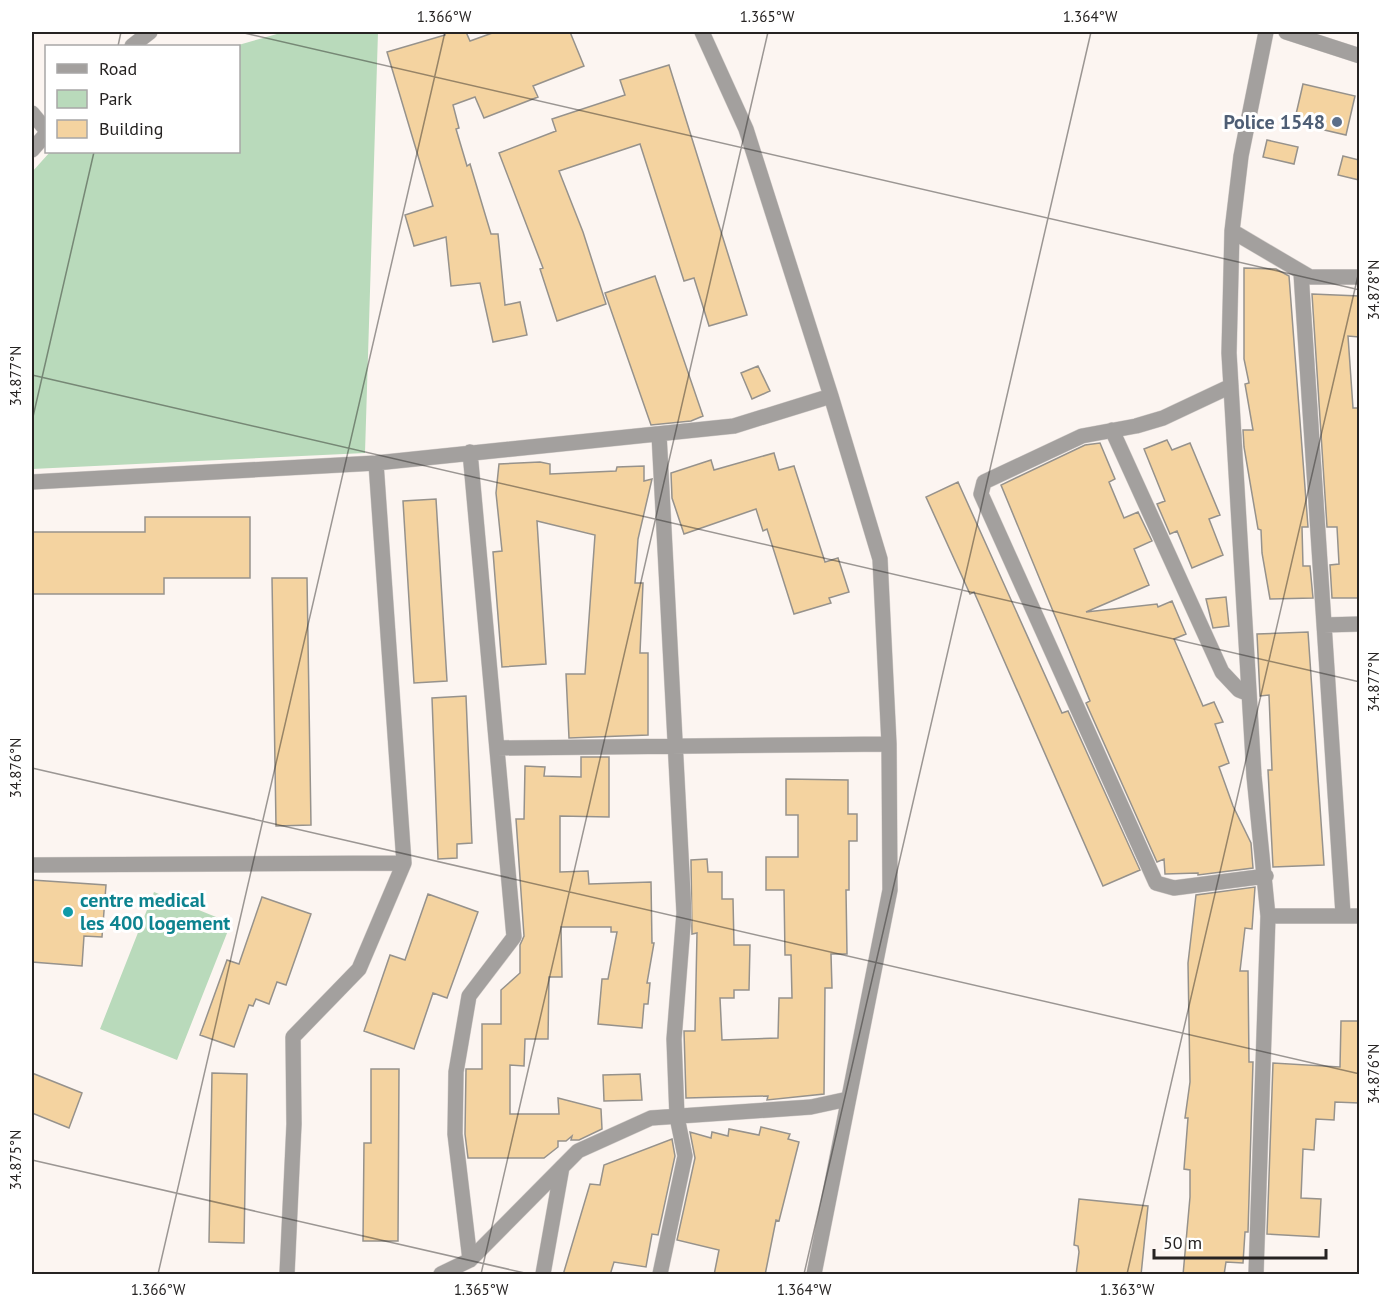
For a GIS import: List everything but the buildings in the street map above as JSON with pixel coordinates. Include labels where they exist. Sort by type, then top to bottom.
[{"type":"street","points":[[133,45],[150,32]]},
{"type":"street","points":[[702,32],[746,129],[831,396],[880,560],[889,744],[890,890],[814,1275]]},
{"type":"street","points":[[1256,1275],[1268,916],[1266,876],[1254,777],[1231,386],[1232,231],[1241,156],[1266,32]]},
{"type":"street","points":[[1286,32],[1303,34],[1359,56]]},
{"type":"street","points":[[32,113],[45,131]]},
{"type":"street","points":[[32,150],[45,133]]},
{"type":"street","points":[[1232,231],[1301,273],[1314,278],[1359,277]]},
{"type":"street","points":[[1301,273],[1343,914]]},
{"type":"street","points":[[1231,386],[1164,418],[1082,436],[984,482],[981,494],[1156,883],[1174,888],[1266,876]]},
{"type":"street","points":[[32,482],[376,463],[734,426],[831,396]]},
{"type":"street","points":[[1112,430],[1222,672],[1239,690],[1249,694]]},
{"type":"street","points":[[659,434],[684,913],[674,1039],[677,1117],[686,1156],[660,1275]]},
{"type":"street","points":[[470,452],[514,937],[469,996],[456,1072],[455,1134],[471,1260]]},
{"type":"street","points":[[287,1275],[294,1124],[293,1037],[359,969],[404,863],[376,463]]},
{"type":"street","points":[[1324,625],[1359,624]]},
{"type":"street","points":[[497,748],[889,744]]},
{"type":"street","points":[[32,865],[404,863]]},
{"type":"street","points":[[1268,916],[1343,914],[1359,916]]},
{"type":"street","points":[[441,1275],[471,1260],[578,1151],[651,1118],[812,1107],[848,1099]]},
{"type":"street","points":[[543,1275],[562,1167]]},
{"type":"green space","points":[[284,32],[378,32],[365,453],[32,469],[32,172],[49,153],[240,153],[238,45]]},
{"type":"green space","points":[[154,892],[231,923],[177,1060],[100,1029]]},
{"type":"place","name":"Police 1548","points":[[1337,122]]},
{"type":"place","name":"centre medical les 400 logement","points":[[68,912]]}]
